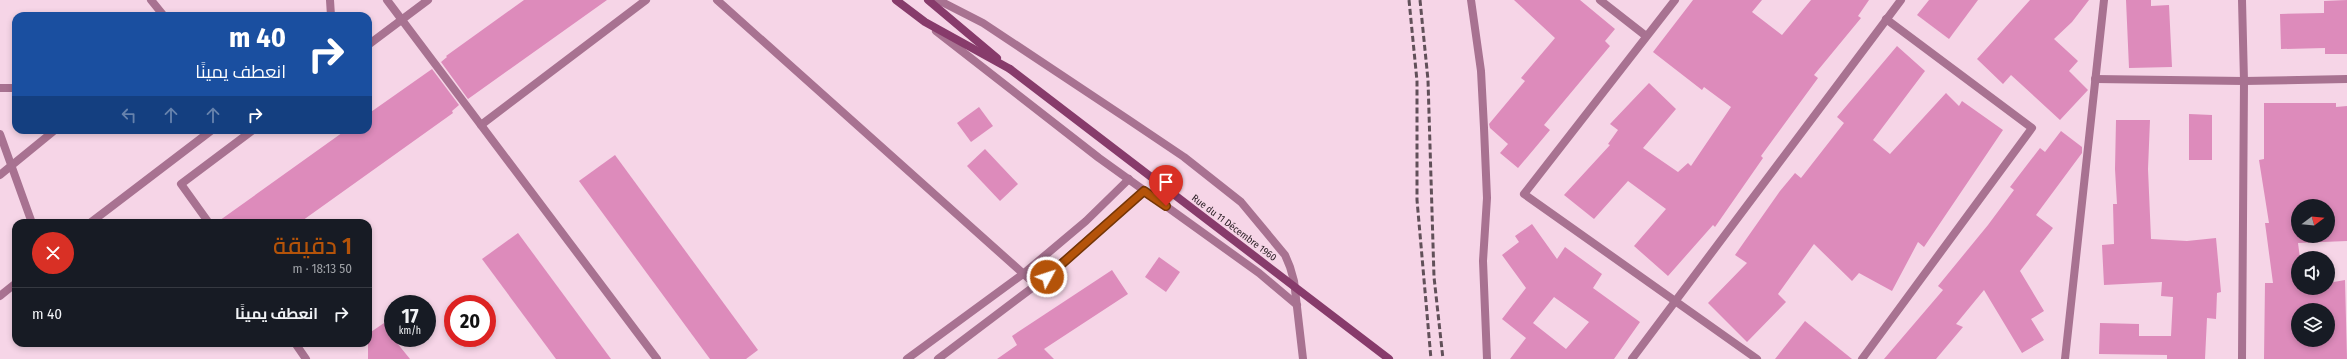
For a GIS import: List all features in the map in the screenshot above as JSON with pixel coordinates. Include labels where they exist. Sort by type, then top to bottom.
[{"type":"main road","name":"Rue du 11 Décembre 1960","points":[[896,0],[925,22],[1010,69]]},
{"type":"main road","name":"Rue du 11 Décembre 1960","points":[[928,0],[1010,69],[1389,359]]},
{"type":"street","points":[[151,0],[161,12]]},
{"type":"street","points":[[330,0],[331,12]]},
{"type":"street","points":[[387,0],[657,359]]},
{"type":"street","points":[[372,42],[428,0]]},
{"type":"street","points":[[481,125],[646,0]]},
{"type":"street","points":[[717,0],[1036,286]]},
{"type":"street","points":[[938,0],[983,24],[1132,122],[1184,158],[1241,202],[1285,255],[1294,281],[1303,359]]},
{"type":"street","points":[[1471,0],[1481,71],[1484,128],[1487,198],[1483,261],[1487,359]]},
{"type":"street","points":[[1600,0],[1646,36]]},
{"type":"street","points":[[1674,0],[1524,194],[1757,359]]},
{"type":"street","points":[[1632,359],[1901,0]]},
{"type":"street","points":[[2065,359],[2104,0]]},
{"type":"street","points":[[2242,0],[2244,81],[2242,359]]},
{"type":"street","points":[[1862,359],[2032,128],[1886,19]]},
{"type":"street","points":[[925,22],[1144,191],[1259,273],[1297,305]]},
{"type":"street","points":[[2095,79],[2244,81],[2347,79]]},
{"type":"street","points":[[0,88],[12,88]]},
{"type":"street","points":[[0,134],[10,166],[30,219]]},
{"type":"street","points":[[0,175],[51,134]]},
{"type":"street","points":[[95,219],[207,134]]},
{"type":"street","points":[[206,219],[181,184],[248,134]]},
{"type":"street","points":[[907,359],[1023,274],[1086,221],[1129,179]]},
{"type":"street","points":[[938,359],[1036,286],[1144,191]]},
{"type":"street","points":[[0,296],[12,286]]},
{"type":"street","points":[[298,347],[306,359]]},
{"type":"building","points":[[524,0],[607,0],[468,99],[441,62],[447,57],[446,56]]},
{"type":"building","points":[[1514,0],[1580,0],[1615,29],[1605,41],[1610,46],[1544,125],[1550,130],[1518,168],[1500,153],[1508,144],[1490,128],[1489,124],[1525,81],[1521,78],[1555,38]]},
{"type":"building","points":[[1693,0],[1762,0],[1752,12],[1782,35],[1811,0],[1869,0],[1858,16],[1861,18],[1814,75],[1818,78],[1761,156],[1763,158],[1715,227],[1713,225],[1668,276],[1634,246],[1666,209],[1628,181],[1594,219],[1564,195],[1610,145],[1608,144],[1618,130],[1610,124],[1649,83],[1676,109],[1643,148],[1678,172],[1688,163],[1691,166],[1731,107],[1704,87],[1702,90],[1653,52]]},
{"type":"building","points":[[1929,0],[1978,0],[1949,39],[1917,15]]},
{"type":"building","points":[[2030,0],[2089,0],[2072,22],[2054,39],[2078,61],[2069,71],[2088,90],[2060,120],[2011,75],[2003,84],[1977,59]]},
{"type":"building","points":[[2126,0],[2151,0],[2151,6],[2169,5],[2172,67],[2129,68]]},
{"type":"building","points":[[2347,0],[2347,54],[2325,54],[2325,48],[2281,49],[2280,14],[2324,13],[2324,1]]},
{"type":"building","points":[[1897,46],[1925,71],[1873,140],[1890,154],[1946,93],[1959,106],[1962,101],[2003,130],[1924,247],[1918,242],[1892,291],[1859,273],[1852,281],[1814,244],[1778,294],[1786,302],[1747,342],[1708,303],[1747,263],[1735,255],[1780,191],[1795,173],[1801,178],[1844,123],[1837,117]]},
{"type":"building","points":[[432,69],[459,105],[452,111],[453,113],[305,219],[222,219],[340,134],[372,134],[372,111]]},
{"type":"building","points":[[2264,103],[2336,103],[2336,107],[2347,106],[2347,241],[2335,241],[2335,199],[2291,199],[2291,243],[2298,243],[2299,251],[2291,251],[2291,295],[2335,295],[2335,282],[2345,280],[2347,359],[2264,359],[2265,283],[2273,283],[2265,223],[2269,223],[2259,160],[2264,159]]},
{"type":"building","points":[[979,107],[993,126],[971,142],[957,123]]},
{"type":"building","points":[[2189,114],[2212,115],[2212,160],[2189,160]]},
{"type":"building","points":[[2116,120],[2150,120],[2148,169],[2151,239],[2187,241],[2216,238],[2221,292],[2217,293],[2216,319],[2207,318],[2205,359],[2167,359],[2167,355],[2099,354],[2100,323],[2139,324],[2139,336],[2171,336],[2173,297],[2161,296],[2162,282],[2104,285],[2102,245],[2114,244],[2113,204],[2117,204],[2115,169]]},
{"type":"building","points":[[2061,131],[2082,147],[2082,153],[2036,215],[2053,228],[2020,271],[2044,311],[2031,319],[2044,340],[2022,353],[1984,290],[1956,324],[1963,327],[1936,359],[1884,359],[1943,290],[1938,286],[1988,225],[2014,190],[2010,187],[2040,148],[2045,152]]},
{"type":"building","points":[[985,149],[1018,184],[1000,201],[967,166]]},
{"type":"building","points":[[615,155],[758,350],[746,359],[710,359],[579,181]]},
{"type":"building","points":[[1532,224],[1557,259],[1565,247],[1602,274],[1593,288],[1640,322],[1614,359],[1510,359],[1526,338],[1502,319],[1526,288],[1502,255],[1519,242],[1515,236]],"holes":[[[1554,297],[1589,322],[1566,349],[1533,323]]]},
{"type":"building","points":[[518,233],[611,359],[556,359],[482,259]]},
{"type":"building","points":[[1159,257],[1180,272],[1166,292],[1145,277]]},
{"type":"building","points":[[1112,270],[1128,294],[1044,349],[1054,359],[997,359],[1017,345],[1012,336]]},
{"type":"building","points":[[1805,321],[1852,359],[1775,359]]},
{"type":"building","points":[[384,323],[384,347],[400,347],[410,359],[368,359],[368,347],[372,347],[372,331]]},
{"type":"railway","points":[[1409,0],[1417,81],[1417,200],[1431,359]]},
{"type":"railway","points":[[1420,0],[1428,80],[1434,277],[1443,359]]},
{"type":"route","points":[[1047,277],[1099,233],[1144,191],[1166,206]]}]
